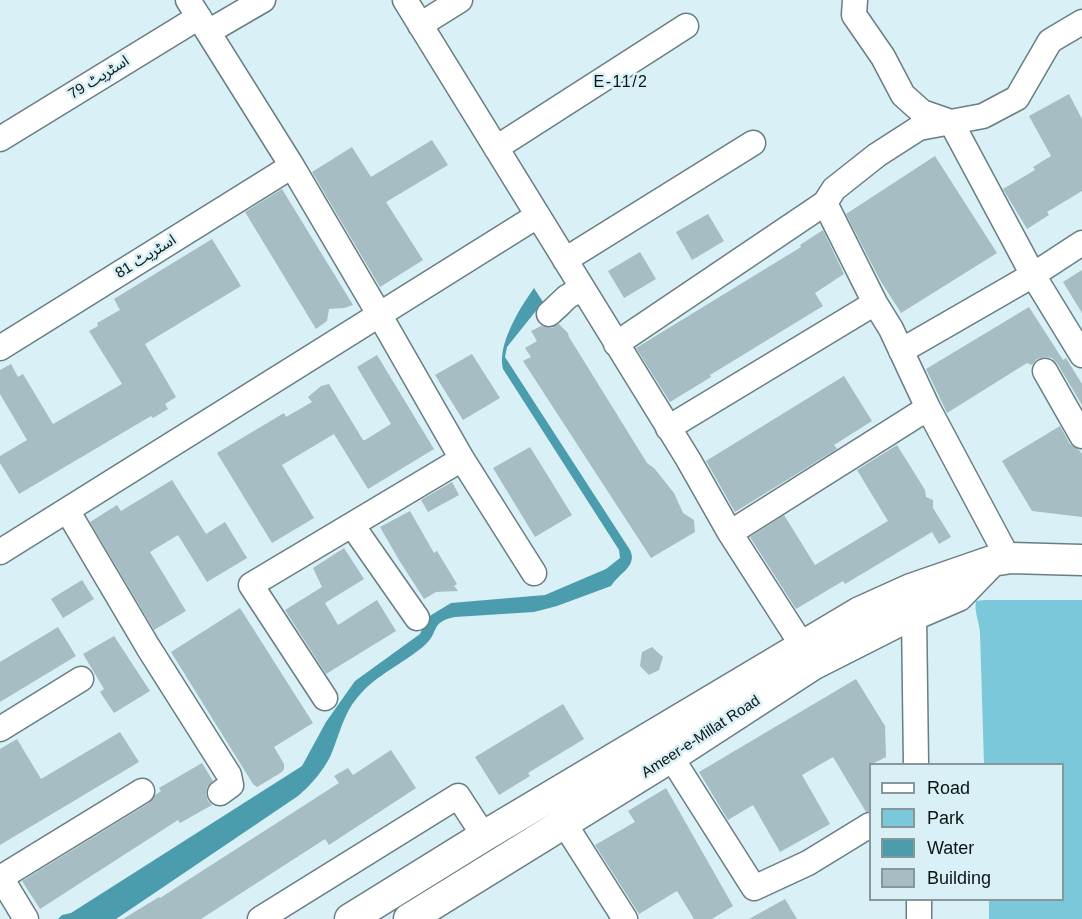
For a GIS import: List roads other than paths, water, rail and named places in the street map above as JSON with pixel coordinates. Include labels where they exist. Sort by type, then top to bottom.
[{"type":"main road","points":[[808,655],[834,625],[887,599],[1000,559],[1082,560]]},
{"type":"main road","name":"Ameer-e-Millat Road","points":[[350,919],[484,836],[808,655],[865,637],[958,596],[1000,559]]},
{"type":"main road","name":"Ameer-e-Millat Road","points":[[409,919],[671,757],[808,655]]},
{"type":"main road","points":[[484,836],[500,862]]},
{"type":"street","name":"اسٹریٹ 79","points":[[0,139],[198,16],[263,0]]},
{"type":"street","points":[[405,0],[730,533],[808,655]]},
{"type":"street","points":[[420,24],[460,0]]},
{"type":"street","points":[[855,0],[854,15],[883,57],[903,95],[922,112],[951,122],[1033,275],[1082,355]]},
{"type":"street","points":[[198,16],[292,166],[462,459],[534,573]]},
{"type":"street","points":[[616,344],[825,203],[834,189],[919,128],[984,116],[1017,98],[1050,41],[1082,22]]},
{"type":"street","points":[[496,148],[686,26]]},
{"type":"street","points":[[565,260],[753,143]]},
{"type":"street","name":"اسٹریٹ 81","points":[[0,348],[292,166]]},
{"type":"street","points":[[825,203],[875,303],[891,329],[1000,559]]},
{"type":"street","points":[[0,552],[537,216]]},
{"type":"street","points":[[901,351],[1033,275],[1082,243]]},
{"type":"street","points":[[561,303],[582,288]]},
{"type":"street","points":[[668,428],[875,303]]},
{"type":"street","points":[[1045,371],[1082,436]]},
{"type":"street","points":[[730,533],[928,408]]},
{"type":"street","points":[[325,698],[251,585],[462,459]]},
{"type":"street","points":[[67,510],[148,647],[229,775],[231,785],[220,793]]},
{"type":"street","points":[[352,525],[417,618]]},
{"type":"street","points":[[914,615],[916,763]]},
{"type":"street","points":[[0,729],[81,679]]},
{"type":"street","points":[[671,757],[754,888],[808,863],[869,826]]},
{"type":"street","points":[[26,919],[0,877],[142,791]]},
{"type":"street","points":[[260,919],[458,796],[484,836]]},
{"type":"street","points":[[564,823],[625,919]]},
{"type":"street","points":[[919,901],[919,918]]},
{"type":"water","points":[[534,288],[543,302],[507,347],[505,357],[630,550],[632,561],[630,565],[611,586],[557,606],[534,612],[455,617],[442,622],[426,644],[373,682],[352,704],[327,763],[298,796],[116,919],[58,919],[62,915],[71,913],[302,766],[326,722],[355,681],[420,634],[428,617],[451,603],[545,595],[606,569],[620,558],[619,550],[503,369],[502,359],[506,338],[516,316]]},
{"type":"district","name":"E-11/2","points":[[621,83]]}]
